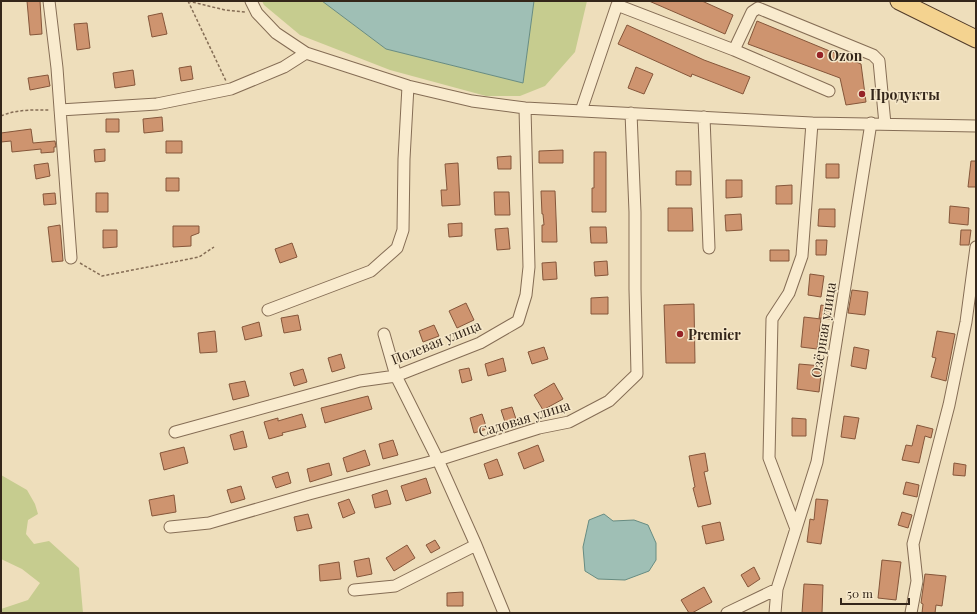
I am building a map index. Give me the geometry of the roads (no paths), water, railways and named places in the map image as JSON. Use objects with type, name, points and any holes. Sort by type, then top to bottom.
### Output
[{"type":"main road","points":[[899,1],[976,39]]},
{"type":"street","points":[[49,1],[57,68],[72,258]]},
{"type":"street","points":[[251,1],[257,12],[276,32],[306,53],[408,86],[472,101],[525,108],[812,123],[871,128],[885,124],[976,126]]},
{"type":"street","points":[[581,111],[617,5],[734,50],[829,92]]},
{"type":"street","points":[[734,50],[752,12],[758,8],[873,55],[879,61],[885,124]]},
{"type":"street","points":[[60,110],[157,104],[231,90],[284,66],[306,53]]},
{"type":"street","points":[[268,310],[371,271],[397,248],[403,230],[404,159],[408,86]]},
{"type":"street","name":"Полевая улица","points":[[175,432],[360,381],[396,376],[480,343],[518,321],[526,295],[529,267],[525,108]]},
{"type":"street","name":"Садовая улица","points":[[170,527],[209,523],[309,494],[438,460],[539,428],[569,422],[609,401],[637,374],[635,212],[631,113]]},
{"type":"street","points":[[704,117],[709,248]]},
{"type":"street","points":[[796,529],[769,458],[772,319],[789,293],[802,256],[812,123]]},
{"type":"street","name":"Озёрная улица","points":[[775,613],[777,589],[817,462],[871,128]]},
{"type":"street","points":[[911,613],[917,581],[913,544],[949,405],[966,322],[976,247]]},
{"type":"street","points":[[384,334],[396,376],[438,460],[476,545],[504,613]]},
{"type":"street","points":[[354,590],[395,586],[476,545]]},
{"type":"street","points":[[727,613],[777,589]]},
{"type":"water","points":[[322,1],[534,1],[523,83],[386,49]]},
{"type":"water","points":[[604,514],[613,521],[634,520],[648,525],[656,543],[656,560],[649,571],[625,580],[598,579],[585,571],[583,547],[589,520]]},
{"type":"place","name":"Ozon","points":[[820,55]]},
{"type":"place","name":"Продукты","points":[[862,94]]},
{"type":"place","name":"Premier","points":[[680,334]]}]
